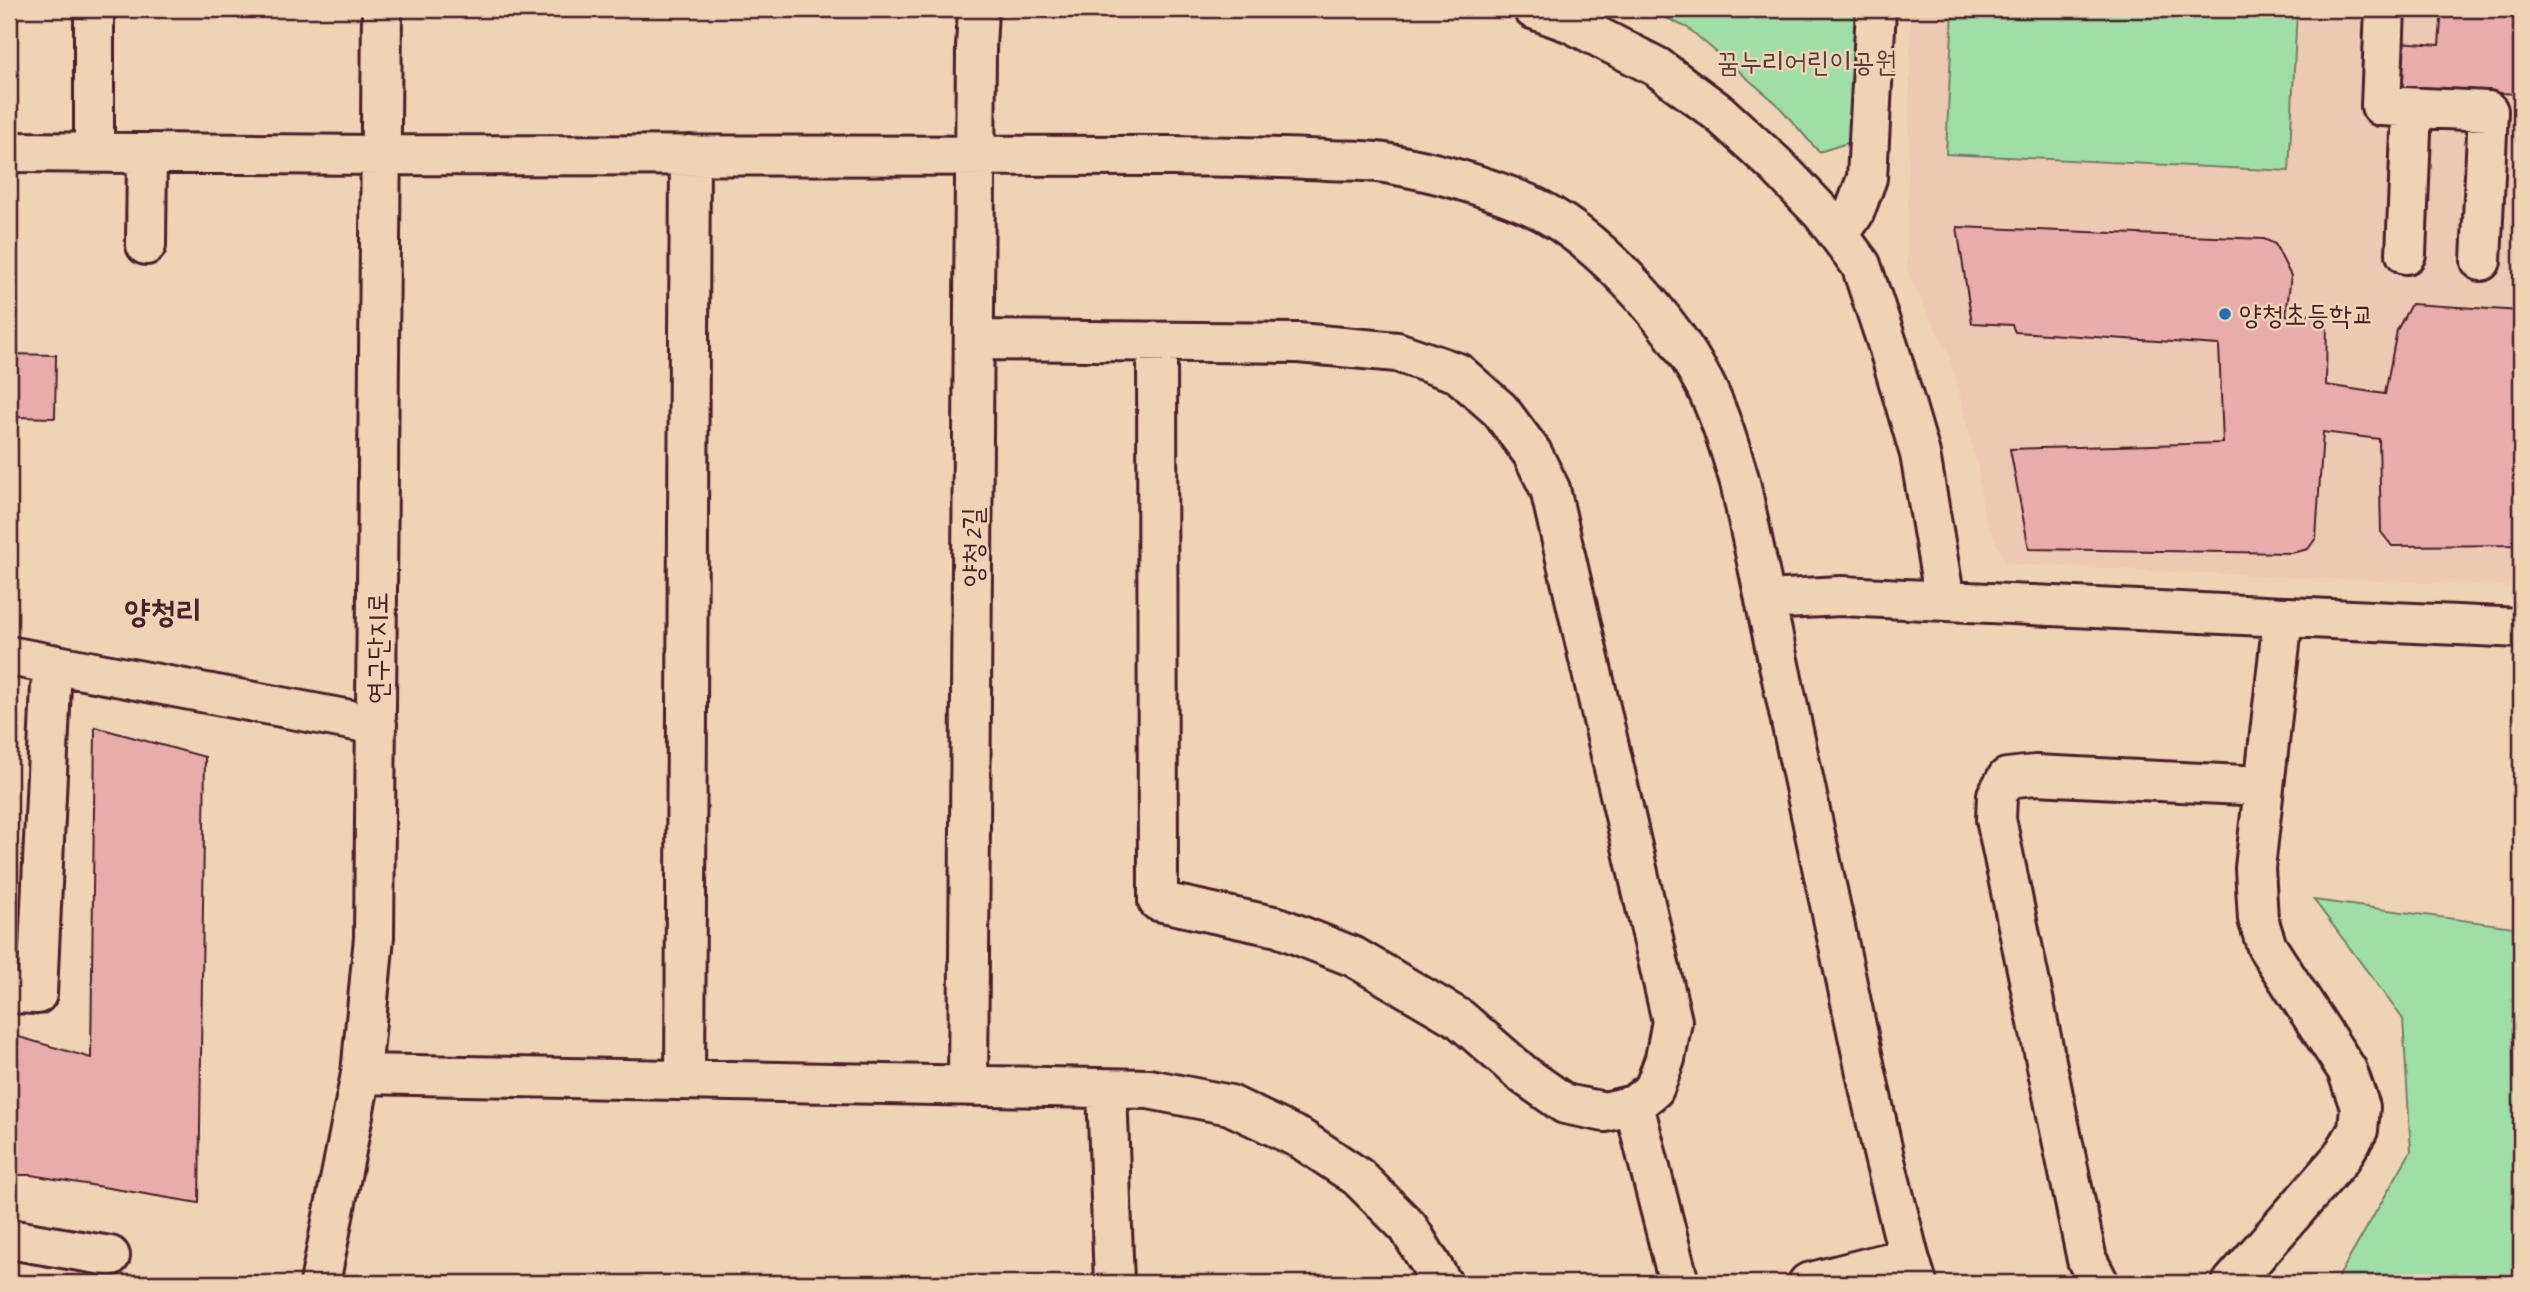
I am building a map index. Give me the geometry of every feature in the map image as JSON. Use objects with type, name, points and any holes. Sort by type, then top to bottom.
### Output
[{"type":"street","points":[[94,9],[94,153]]},
{"type":"street","name":"연구단지로","points":[[320,1283],[361,1074],[374,937],[382,9]]},
{"type":"street","name":"양청2길","points":[[968,1086],[978,9]]},
{"type":"street","points":[[1533,9],[1571,23],[1657,67],[1720,113],[1822,213],[1861,265],[1920,454],[1945,601]]},
{"type":"street","points":[[1839,235],[1854,213],[1867,178],[1876,9]]},
{"type":"street","points":[[2385,9],[2381,106],[2488,111],[2482,261]]},
{"type":"street","points":[[2406,254],[2412,108]]},
{"type":"street","points":[[9,152],[1186,156],[1384,163],[1448,177],[1529,205],[1580,236],[1630,283],[1674,334],[1704,384],[1724,431],[1740,482],[1881,1144],[1913,1270],[1808,1283]]},
{"type":"street","points":[[146,245],[147,153]]},
{"type":"street","points":[[685,1080],[690,155]]},
{"type":"street","points":[[974,341],[1157,342],[1298,343],[1397,352],[1458,373],[1500,410],[1532,453],[1550,489],[1672,1021],[1665,1059],[1654,1089],[1634,1105],[1605,1112],[1565,1104],[1524,1075],[1460,1019],[1354,957],[1278,927],[1158,901],[1157,342]]},
{"type":"street","points":[[1765,600],[1841,596],[2521,628]]},
{"type":"street","points":[[2232,1283],[2341,1158],[2358,1130],[2360,1107],[2347,1070],[2267,947],[2258,919],[2255,868],[2283,617]]},
{"type":"street","points":[[9,656],[377,725]]},
{"type":"street","points":[[9,993],[37,994],[52,664]]},
{"type":"street","points":[[2099,1283],[2087,1260],[1996,819],[1997,795],[2007,778],[2035,775],[2264,786]]},
{"type":"street","points":[[361,1074],[1149,1089],[1230,1105],[1301,1139],[1358,1177],[1408,1227],[1442,1283]]},
{"type":"street","points":[[1107,1089],[1122,1282]]},
{"type":"street","points":[[1634,1105],[1679,1283]]},
{"type":"street","points":[[9,1239],[110,1256]]},
{"type":"shaded area","name":"양청초등학교","points":[[1911,9],[2521,9],[2521,587],[2007,564],[1984,517],[1977,462],[1950,357],[1907,271]]},
{"type":"green space","name":"꿈누리어린이공원","points":[[1647,9],[1861,9],[1857,140],[1819,152],[1776,103],[1688,28]]},
{"type":"green space","points":[[1953,9],[2297,9],[2289,171],[1946,154]]},
{"type":"green space","points":[[2314,900],[2521,928],[2521,1283],[2335,1283],[2411,1151],[2403,1019]]},
{"type":"building","points":[[2442,9],[2521,9],[2521,94],[2402,89],[2399,42],[2439,45]]},
{"type":"building","points":[[1957,227],[2264,239],[2275,244],[2291,276],[2286,315],[2327,314],[2326,385],[2385,394],[2397,330],[2411,304],[2521,311],[2521,545],[2392,546],[2381,532],[2379,439],[2323,432],[2316,538],[2308,549],[2292,553],[2029,549],[2010,449],[2223,443],[2219,345],[2015,332],[2012,325],[1972,323]]},
{"type":"building","points":[[9,354],[56,355],[55,418],[16,417],[14,465],[9,465]]},
{"type":"building","points":[[95,727],[205,757],[199,1203],[31,1175],[9,1175],[9,1034],[91,1058]]},
{"type":"place","name":"양청초등학교","points":[[2225,314]]},
{"type":"district","name":"양청리","points":[[163,611]]}]
